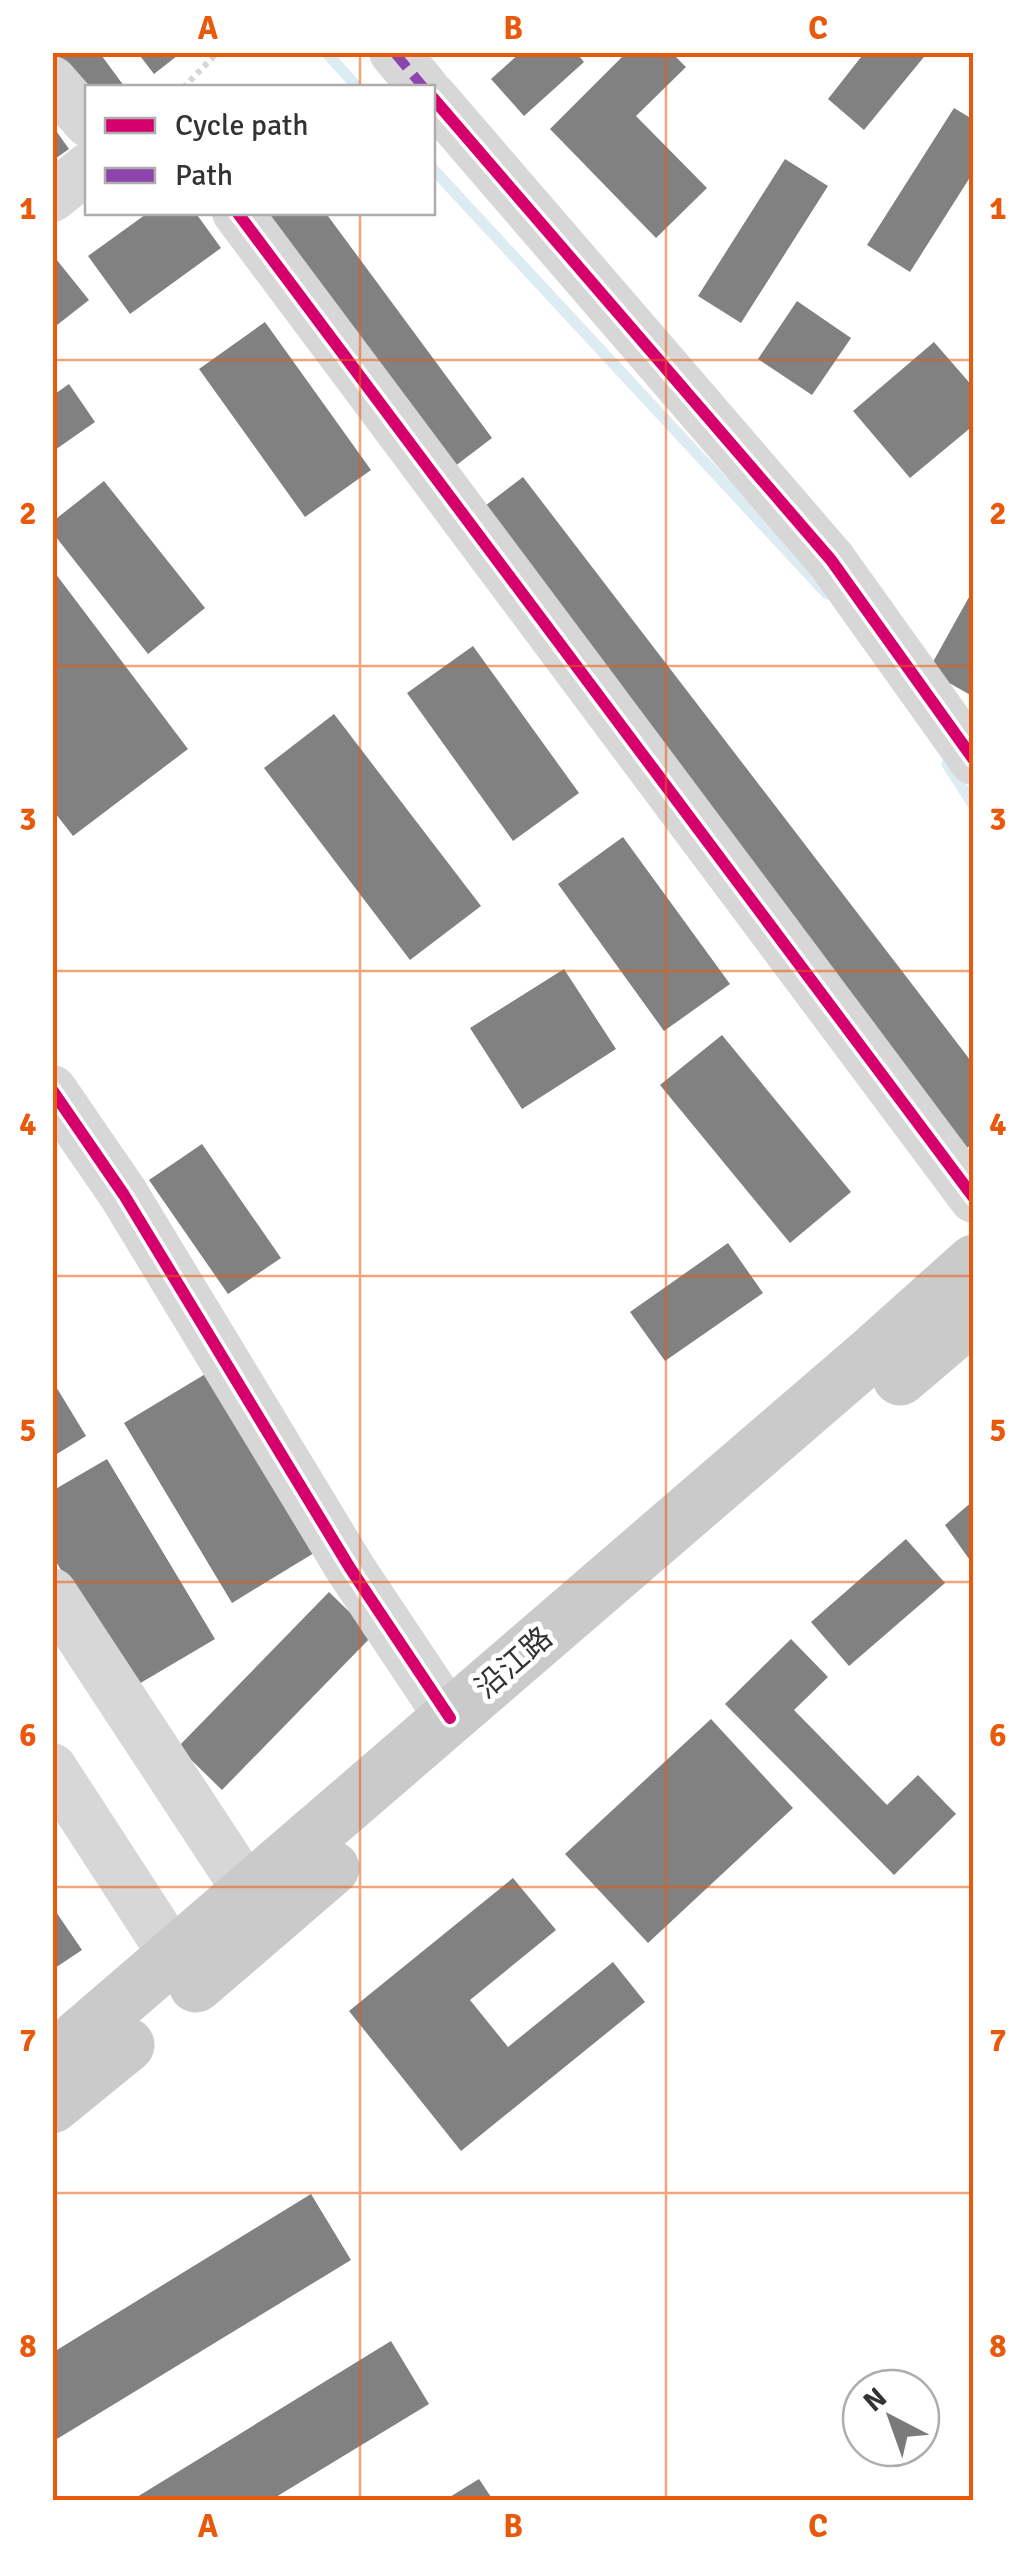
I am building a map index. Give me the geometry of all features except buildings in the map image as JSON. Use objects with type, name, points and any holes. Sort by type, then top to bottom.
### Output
[{"type":"main road","name":"沿江路","points":[[52,2060],[974,1262]]},
{"type":"main road","name":"沿江路","points":[[52,2106],[974,1314]]},
{"type":"street","points":[[394,52],[422,85]]},
{"type":"street","points":[[52,81],[85,119]]},
{"type":"street","points":[[435,100],[831,560],[974,760]]},
{"type":"street","points":[[52,196],[85,170]]},
{"type":"street","points":[[239,215],[974,1198]]},
{"type":"street","points":[[52,1090],[124,1195],[350,1568],[450,1718]]},
{"type":"street","points":[[52,1592],[247,1890]]},
{"type":"street","points":[[52,1768],[174,1956]]},
{"type":"path","points":[[185,85],[218,52]]},
{"type":"waterway","points":[[326,52],[355,85]]},
{"type":"waterway","points":[[435,171],[827,594]]},
{"type":"waterway","points":[[947,764],[974,806]]},
{"type":"marked path","points":[[394,52],[422,85]]},
{"type":"cycle path","points":[[435,100],[831,560],[974,760]]},
{"type":"cycle path","points":[[239,215],[974,1198]]},
{"type":"cycle path","points":[[52,1090],[124,1195],[350,1568],[450,1718]]}]
